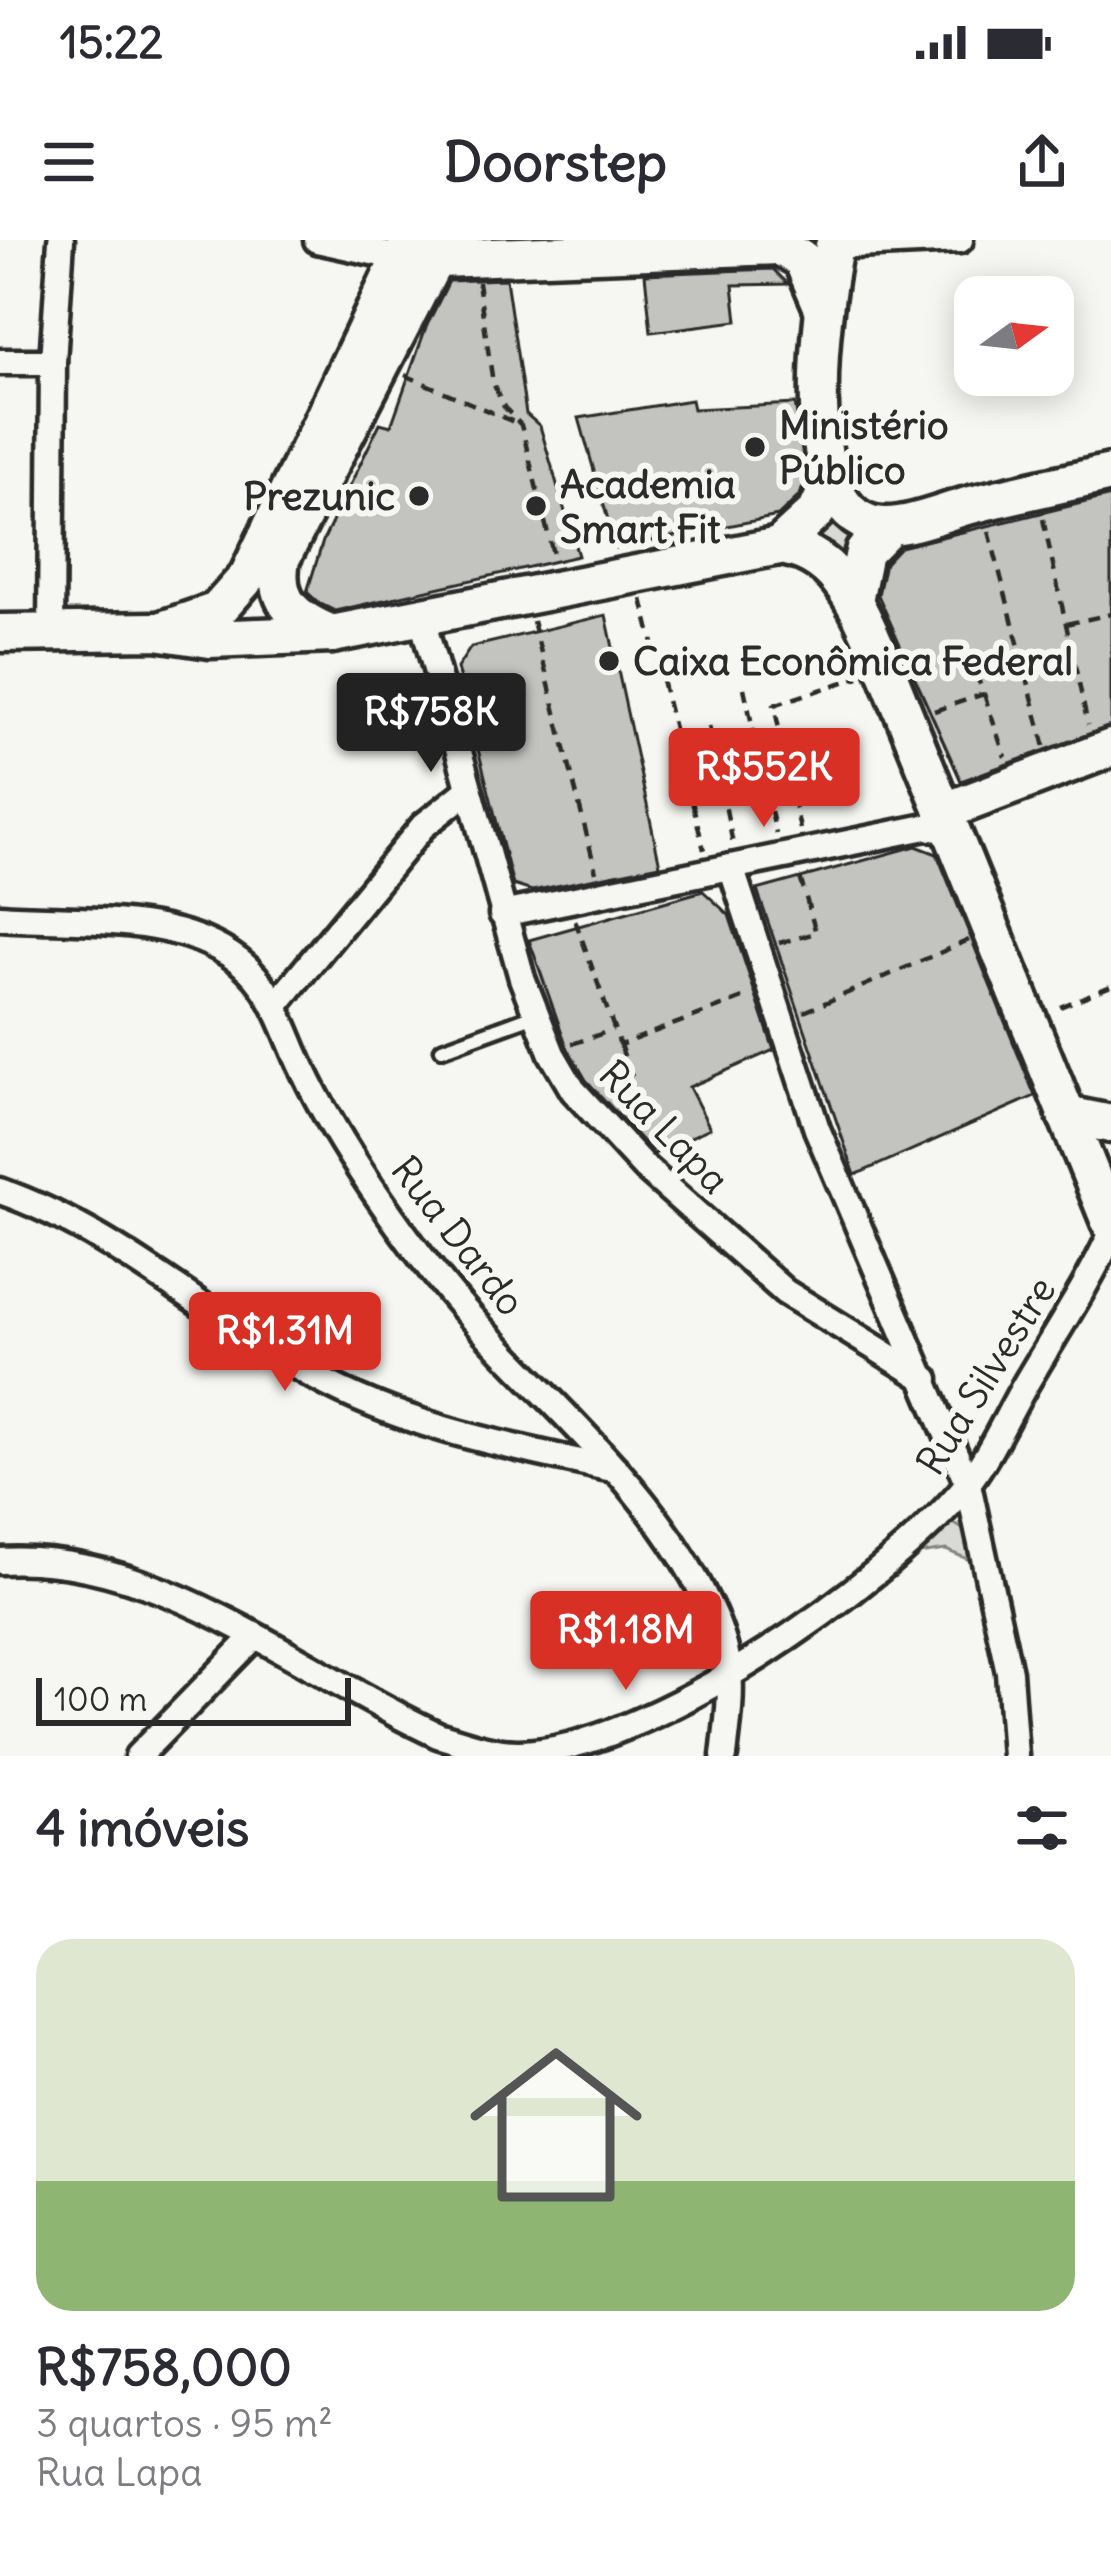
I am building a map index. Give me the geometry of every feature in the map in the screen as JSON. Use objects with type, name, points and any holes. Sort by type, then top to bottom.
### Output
[{"type":"main road","points":[[422,250],[477,260],[778,246],[802,259],[822,306]]},
{"type":"main road","points":[[779,546],[817,511],[829,484],[820,393],[822,306],[834,247]]},
{"type":"main road","points":[[332,634],[291,612],[278,577],[281,559],[385,364],[422,250]]},
{"type":"main road","points":[[156,632],[217,611],[248,576],[422,250]]},
{"type":"main road","points":[[854,602],[864,552],[889,527],[1111,473]]},
{"type":"main road","points":[[829,484],[851,515],[889,527]]},
{"type":"main road","points":[[0,633],[156,632],[210,639],[332,634],[422,620],[779,546],[817,556],[854,602],[885,667],[940,824],[991,930],[1111,1224]]},
{"type":"main road","points":[[940,824],[1014,784],[1106,756]]},
{"type":"main road","points":[[940,824],[1106,756]]},
{"type":"main road","points":[[1066,1115],[1111,1124]]},
{"type":"street","points":[[51,633],[53,362],[62,240]]},
{"type":"street","points":[[317,240],[422,250]]},
{"type":"street","points":[[834,247],[960,240]]},
{"type":"street","points":[[0,362],[53,362]]},
{"type":"street","name":"Rua Lapa","points":[[422,620],[466,792],[535,1015],[552,1054],[597,1122],[785,1292],[926,1379]]},
{"type":"street","points":[[277,1005],[423,826],[466,792]]},
{"type":"street","points":[[502,914],[940,824]]},
{"type":"street","points":[[726,868],[817,1130],[968,1484],[1003,1634],[1015,1756]]},
{"type":"street","name":"Rua Dardo","points":[[0,917],[157,928],[186,935],[239,962],[277,1005],[331,1122],[414,1246],[474,1321],[617,1470],[680,1553],[710,1608],[734,1672],[724,1756]]},
{"type":"street","points":[[0,1191],[102,1236],[250,1337],[371,1406],[451,1432],[617,1470]]},
{"type":"street","name":"Rua Silvestre","points":[[0,1561],[70,1564],[127,1577],[439,1735],[518,1753],[559,1748],[603,1735],[734,1672],[886,1563],[968,1484],[1111,1234]]},
{"type":"street","points":[[138,1756],[254,1638]]},
{"type":"lane","points":[[442,1049],[535,1015]]},
{"type":"path","points":[[477,260],[494,383],[504,407],[521,425],[545,594],[602,896]]},
{"type":"path","points":[[385,364],[521,425]]},
{"type":"path","points":[[1037,489],[1066,624],[1106,756]]},
{"type":"path","points":[[982,502],[1051,770]]},
{"type":"path","points":[[637,576],[726,868]]},
{"type":"path","points":[[1066,624],[1111,614]]},
{"type":"path","points":[[971,662],[1014,784]]},
{"type":"path","points":[[795,854],[774,705],[885,667]]},
{"type":"path","points":[[744,688],[816,933],[756,951]]},
{"type":"path","points":[[907,722],[984,694]]},
{"type":"path","points":[[709,726],[726,868]]},
{"type":"path","points":[[572,902],[612,1030],[632,1076]]},
{"type":"path","points":[[778,1022],[991,930]]},
{"type":"path","points":[[1060,1007],[1111,986]]},
{"type":"path","points":[[620,1045],[767,989]]},
{"type":"path","points":[[552,1054],[612,1030]]},
{"type":"shaded area","points":[[826,505],[859,534],[851,564],[809,536]]},
{"type":"shaded area","points":[[949,1521],[963,1529],[972,1561],[946,1550],[919,1554]]},
{"type":"building","points":[[773,269],[788,284],[733,285],[737,321],[651,332],[645,274]]},
{"type":"building","points":[[506,279],[526,414],[540,426],[578,556],[335,611],[319,603],[307,592],[323,541],[380,423],[391,426],[426,327],[449,281]]},
{"type":"building","points":[[691,400],[693,409],[795,404],[808,478],[798,497],[778,516],[616,548],[579,418]]},
{"type":"building","points":[[1111,496],[1111,726],[961,781],[878,595],[885,563],[900,547]]},
{"type":"building","points":[[606,615],[660,865],[532,891],[513,885],[457,668],[471,647]]},
{"type":"building","points":[[916,846],[937,854],[1035,1096],[855,1175],[757,890]]},
{"type":"building","points":[[703,891],[729,915],[774,1050],[689,1087],[710,1128],[654,1154],[586,1080],[567,1047],[529,940]]},
{"type":"place","name":"Ministério Público","points":[[755,447]]},
{"type":"place","name":"Prezunic","points":[[419,496]]},
{"type":"place","name":"Academia Smart Fit","points":[[536,506]]},
{"type":"place","name":"Caixa Econômica Federal","points":[[609,661]]}]
